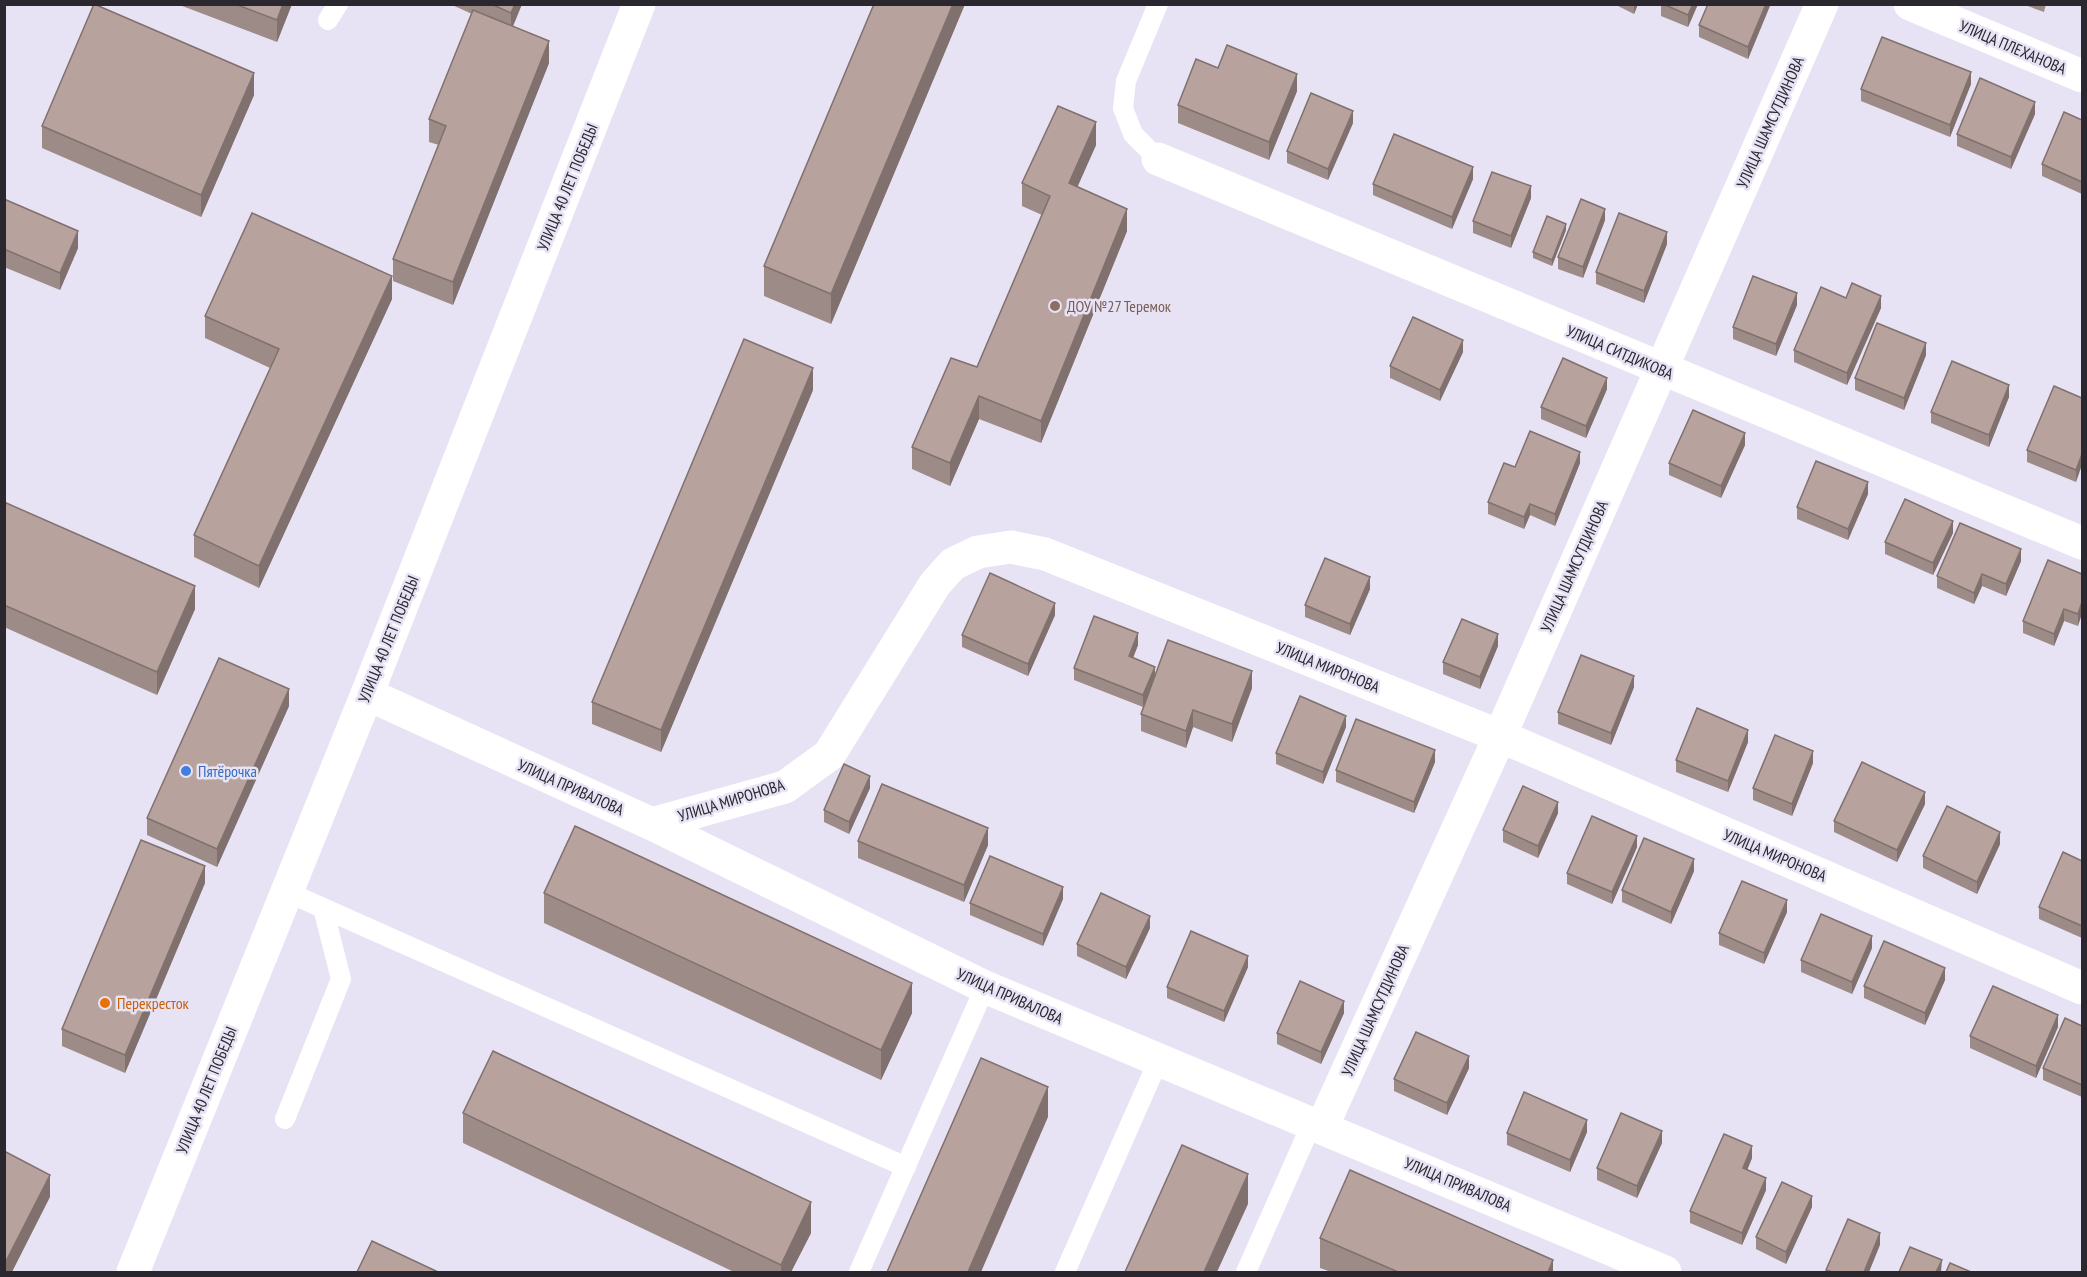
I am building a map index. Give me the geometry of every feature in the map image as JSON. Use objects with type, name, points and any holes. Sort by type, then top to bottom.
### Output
[{"type":"street","name":"УЛИЦА 40 ЛЕТ ПОБЕДЫ","points":[[133,1272],[366,694],[639,4]]},
{"type":"street","name":"УЛИЦА ШАМСУТДИНОВА","points":[[1317,1125],[1500,736],[1822,4]]},
{"type":"street","name":"УЛИЦА ПЛЕХАНОВА","points":[[1910,4],[2082,76]]},
{"type":"street","name":"УЛИЦА СИТДИКОВА","points":[[1158,159],[2082,543]]},
{"type":"street","name":"УЛИЦА МИРОНОВА","points":[[652,824],[785,787],[829,755],[935,584],[953,564],[978,552],[1011,547],[1045,554],[1500,736],[2082,988]]},
{"type":"street","name":"УЛИЦА ПРИВАЛОВА","points":[[366,694],[652,824],[986,987],[1665,1272]]},
{"type":"lane","points":[[1158,4],[1126,81],[1123,108],[1133,134],[1158,159]]},
{"type":"lane","points":[[286,892],[906,1167]]},
{"type":"lane","points":[[285,1119],[341,979],[323,908]]},
{"type":"lane","points":[[859,1272],[986,987]]},
{"type":"lane","points":[[1065,1272],[1159,1059]]},
{"type":"lane","points":[[1246,1272],[1317,1125]]},
{"type":"building","points":[[94,4],[254,73],[201,195],[42,126]]},
{"type":"building","points":[[235,4],[283,4],[277,20]]},
{"type":"building","points":[[491,4],[515,4],[511,13]]},
{"type":"building","points":[[874,4],[953,4],[831,294],[764,266]]},
{"type":"building","points":[[1663,4],[1693,4],[1688,15]]},
{"type":"building","points":[[1708,4],[1766,4],[1748,47],[1699,25]]},
{"type":"building","points":[[473,10],[549,41],[453,282],[393,259],[446,126],[429,119]]},
{"type":"building","points":[[1882,37],[1971,72],[1950,125],[1861,89]]},
{"type":"building","points":[[1227,45],[1297,74],[1269,142],[1178,105],[1196,59],[1218,68]]},
{"type":"building","points":[[1980,78],[2035,102],[2011,157],[1957,134]]},
{"type":"building","points":[[1311,93],[1353,111],[1328,169],[1287,151]]},
{"type":"building","name":"ДОУ №27 Теремок","points":[[1058,106],[1096,122],[1069,183],[1127,209],[1041,421],[979,396],[950,463],[912,447],[951,358],[977,367],[1050,196],[1022,183]]},
{"type":"building","points":[[2064,112],[2082,120],[2082,182],[2042,164]]},
{"type":"building","points":[[1394,134],[1473,167],[1452,217],[1373,184]]},
{"type":"building","points":[[1492,172],[1531,186],[1511,236],[1473,221]]},
{"type":"building","points":[[4,199],[78,231],[60,273],[4,249]]},
{"type":"building","points":[[1581,199],[1605,209],[1583,267],[1558,257]]},
{"type":"building","points":[[252,213],[392,276],[259,566],[194,535],[279,349],[205,316]]},
{"type":"building","points":[[1619,213],[1667,232],[1644,291],[1596,272]]},
{"type":"building","points":[[1547,216],[1566,224],[1552,260],[1533,252]]},
{"type":"building","points":[[1753,276],[1797,293],[1776,344],[1733,327]]},
{"type":"building","points":[[1852,283],[1881,296],[1847,373],[1794,350],[1821,287],[1846,298]]},
{"type":"building","points":[[1413,317],[1463,340],[1440,390],[1390,366]]},
{"type":"building","points":[[1877,323],[1926,343],[1904,398],[1855,378]]},
{"type":"building","points":[[744,339],[813,368],[661,730],[592,702]]},
{"type":"building","points":[[1563,358],[1607,378],[1586,426],[1541,407]]},
{"type":"building","points":[[1952,361],[2009,385],[1989,435],[1931,412]]},
{"type":"building","points":[[2054,386],[2082,398],[2082,454],[2076,470],[2027,450]]},
{"type":"building","points":[[1693,410],[1745,433],[1721,486],[1669,463]]},
{"type":"building","points":[[1530,431],[1580,452],[1555,514],[1530,504],[1524,517],[1488,502],[1504,463],[1515,467]]},
{"type":"building","points":[[1816,461],[1868,482],[1848,529],[1797,507]]},
{"type":"building","points":[[1905,499],[1953,521],[1933,563],[1885,542]]},
{"type":"building","points":[[4,502],[195,586],[157,672],[4,605]]},
{"type":"building","points":[[1960,523],[2021,549],[2006,584],[1982,574],[1974,593],[1937,576]]},
{"type":"building","points":[[1325,558],[1370,577],[1350,624],[1305,605]]},
{"type":"building","points":[[2048,560],[2082,574],[2082,602],[2078,614],[2064,609],[2054,634],[2023,621]]},
{"type":"building","points":[[990,573],[1055,603],[1028,664],[962,635]]},
{"type":"building","points":[[1094,616],[1138,633],[1129,656],[1155,667],[1143,695],[1074,668]]},
{"type":"building","points":[[1462,619],[1498,634],[1480,677],[1443,662]]},
{"type":"building","points":[[1168,640],[1252,671],[1232,724],[1193,710],[1186,731],[1141,714]]},
{"type":"building","points":[[1581,655],[1634,676],[1611,733],[1558,712]]},
{"type":"building","points":[[219,658],[289,689],[217,849],[147,818]]},
{"type":"building","points":[[1300,696],[1346,716],[1323,772],[1276,753]]},
{"type":"building","points":[[1697,708],[1748,730],[1728,781],[1676,760]]},
{"type":"building","points":[[1356,719],[1435,750],[1414,802],[1336,770]]},
{"type":"building","points":[[1775,735],[1813,751],[1792,804],[1753,788]]},
{"type":"building","points":[[1862,762],[1925,792],[1897,850],[1834,821]]},
{"type":"building","points":[[844,764],[870,776],[849,822],[824,810]]},
{"type":"building","points":[[882,784],[988,828],[964,885],[858,841]]},
{"type":"building","points":[[1523,786],[1558,802],[1538,846],[1503,830]]},
{"type":"building","points":[[1947,806],[2000,832],[1977,882],[1923,856]]},
{"type":"building","points":[[1592,816],[1637,836],[1612,892],[1567,873]]},
{"type":"building","points":[[575,826],[912,983],[881,1050],[544,893]]},
{"type":"building","points":[[1644,838],[1694,859],[1671,912],[1622,890]]},
{"type":"building","points":[[141,840],[205,866],[125,1055],[62,1029]]},
{"type":"building","points":[[2063,852],[2082,861],[2082,926],[2039,907]]},
{"type":"building","points":[[990,856],[1063,887],[1043,934],[970,903]]},
{"type":"building","points":[[1742,881],[1787,900],[1764,953],[1719,933]]},
{"type":"building","points":[[1101,893],[1150,916],[1126,967],[1077,944]]},
{"type":"building","points":[[1821,914],[1872,936],[1852,982],[1801,960]]},
{"type":"building","points":[[1191,931],[1248,956],[1224,1011],[1167,987]]},
{"type":"building","points":[[1884,941],[1945,968],[1925,1013],[1864,986]]},
{"type":"building","points":[[1300,981],[1344,1001],[1321,1052],[1277,1033]]},
{"type":"building","points":[[1993,986],[2058,1015],[2036,1066],[1970,1036]]},
{"type":"building","points":[[2065,1018],[2082,1026],[2082,1085],[2043,1068]]},
{"type":"building","points":[[1416,1032],[1469,1056],[1447,1103],[1394,1079]]},
{"type":"building","points":[[493,1051],[811,1202],[781,1265],[463,1113]]},
{"type":"building","points":[[981,1058],[1048,1087],[968,1272],[887,1272]]},
{"type":"building","points":[[1524,1092],[1587,1120],[1570,1160],[1507,1133]]},
{"type":"building","points":[[1621,1113],[1662,1131],[1637,1186],[1597,1168]]},
{"type":"building","points":[[1724,1134],[1752,1146],[1743,1168],[1766,1178],[1742,1233],[1690,1211]]},
{"type":"building","points":[[1182,1145],[1248,1174],[1204,1272],[1125,1272]]},
{"type":"building","points":[[4,1151],[50,1175],[4,1265]]},
{"type":"building","points":[[1350,1170],[1553,1260],[1548,1272],[1398,1272],[1320,1238]]},
{"type":"building","points":[[1782,1182],[1812,1196],[1786,1252],[1756,1237]]},
{"type":"building","points":[[1848,1219],[1880,1233],[1864,1272],[1826,1270]]},
{"type":"building","points":[[372,1241],[438,1272],[357,1272]]},
{"type":"building","points":[[1910,1247],[1942,1260],[1936,1272],[1899,1272]]},
{"type":"building","points":[[1950,1263],[1971,1272],[1946,1272]]},
{"type":"place","name":"ДОУ №27 Теремок","points":[[1055,306]]},
{"type":"place","name":"Пятёрочка","points":[[186,771]]},
{"type":"place","name":"Перекресток","points":[[105,1003]]}]
